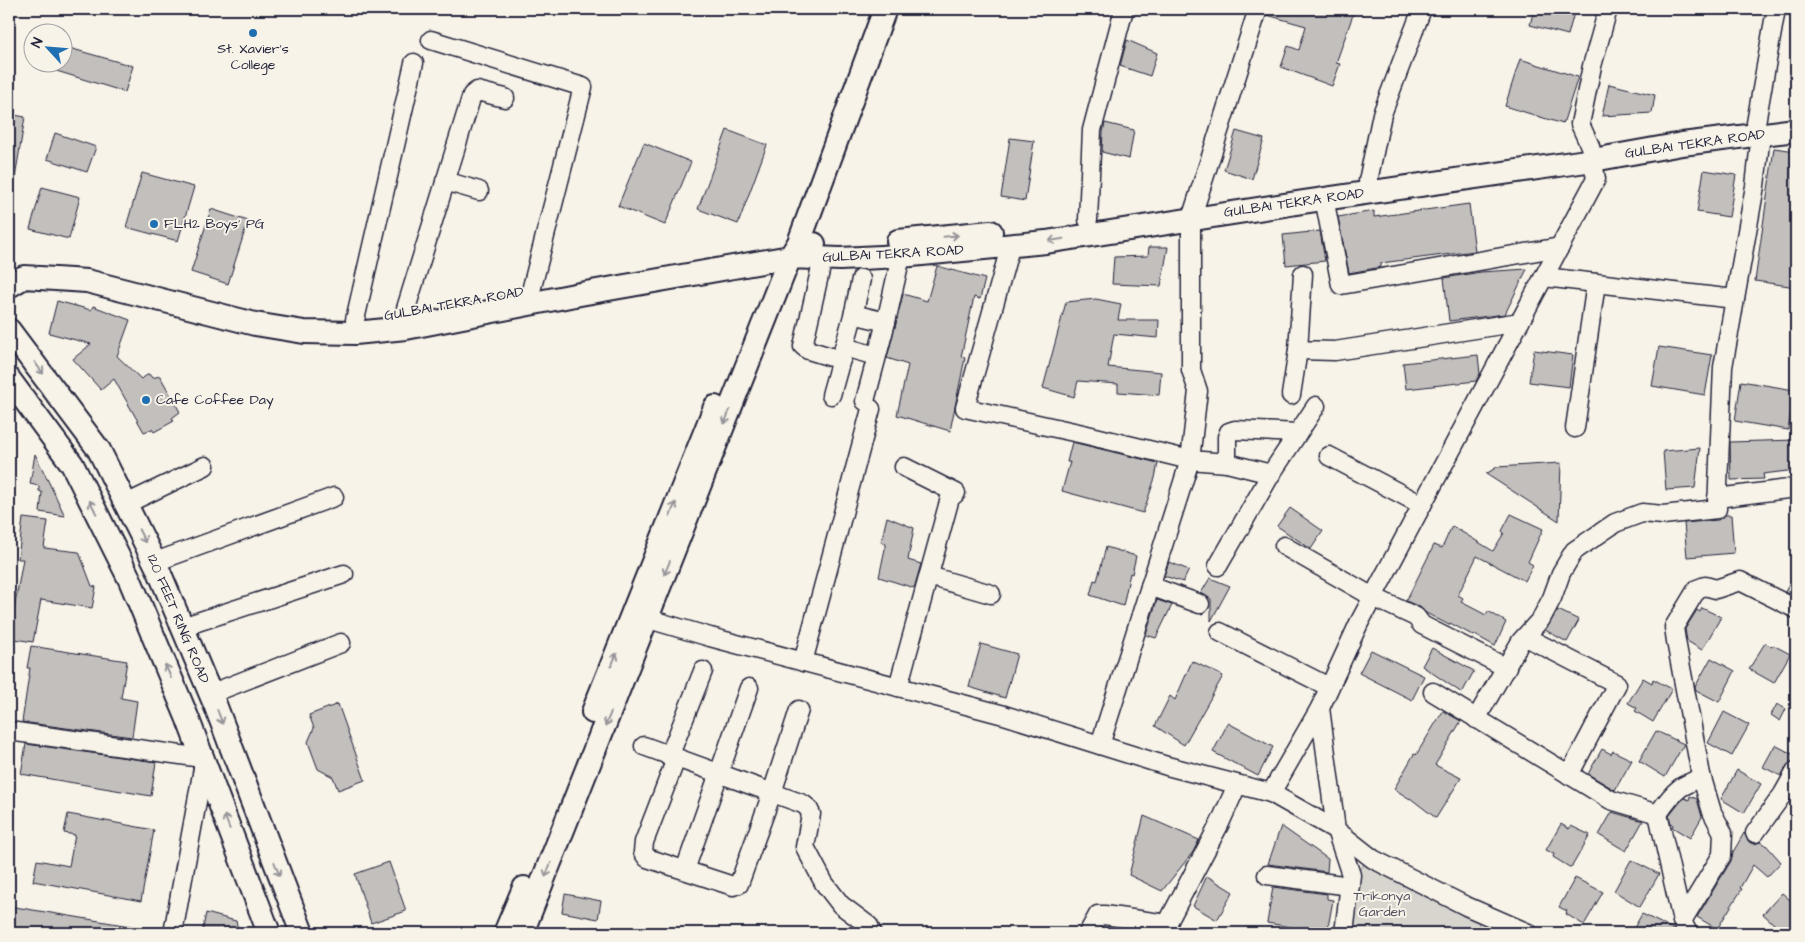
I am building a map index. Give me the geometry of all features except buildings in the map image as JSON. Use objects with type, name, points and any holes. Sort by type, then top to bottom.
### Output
[{"type":"main road","points":[[787,252],[869,9]]},
{"type":"main road","points":[[505,933],[640,616],[885,9]]},
{"type":"main road","name":"GULBAI TEKRA ROAD","points":[[9,286],[24,277],[87,281],[255,324],[304,332],[355,333],[406,328],[787,252],[823,258],[902,256],[1046,242],[1242,201],[1368,181],[1592,153],[1758,129],[1796,119]]},
{"type":"main road","name":"GULBAI TEKRA ROAD","points":[[1758,129],[1796,130]]},
{"type":"main road","name":"GULBAI TEKRA ROAD","points":[[9,270],[25,264],[89,269],[257,312],[305,319],[355,320],[404,315],[531,291],[787,252],[1029,229],[1088,220],[1193,212],[1324,198],[1592,153]]},
{"type":"main road","name":"120 FEET RING ROAD","points":[[9,330],[99,450],[155,562],[210,694],[302,933]]},
{"type":"main road","points":[[9,379],[72,464],[130,580],[203,760],[269,933]]},
{"type":"main road","points":[[522,933],[640,616]]},
{"type":"street","points":[[1088,220],[1092,130],[1124,9]]},
{"type":"street","points":[[1100,745],[1190,460],[1198,391],[1191,370],[1193,212],[1258,9]]},
{"type":"street","points":[[1368,181],[1382,114],[1422,9]]},
{"type":"street","points":[[1271,793],[1320,708],[1358,623],[1596,179],[1592,153],[1580,124],[1592,66],[1608,9]]},
{"type":"street","points":[[1476,719],[1522,641],[1542,619],[1561,573],[1574,551],[1615,522],[1642,513],[1663,516],[1716,509],[1723,367],[1755,186],[1758,129],[1776,9]]},
{"type":"street","points":[[431,40],[583,87],[531,291]]},
{"type":"street","points":[[355,320],[414,63]]},
{"type":"street","points":[[404,315],[472,95],[478,91],[505,98]]},
{"type":"street","points":[[445,181],[479,191]]},
{"type":"street","points":[[1324,198],[1341,286],[1560,247]]},
{"type":"street","points":[[1011,244],[965,408],[1190,460],[1227,463],[1271,474]]},
{"type":"street","points":[[803,662],[868,405],[876,356],[902,256]]},
{"type":"street","points":[[823,258],[803,346],[808,350],[876,356]]},
{"type":"street","points":[[1291,395],[1298,350],[1303,274]]},
{"type":"street","points":[[1544,277],[1735,299]]},
{"type":"street","points":[[831,395],[861,280]]},
{"type":"street","points":[[1575,428],[1596,283]]},
{"type":"street","points":[[854,312],[857,315],[886,322]]},
{"type":"street","points":[[1298,350],[1335,351],[1520,322]]},
{"type":"street","points":[[1218,566],[1271,474],[1316,406]]},
{"type":"street","points":[[1227,463],[1227,437],[1229,432],[1235,430],[1298,433]]},
{"type":"street","points":[[1329,456],[1422,505]]},
{"type":"street","points":[[126,504],[205,466]]},
{"type":"street","points":[[898,688],[950,498],[956,493],[904,467]]},
{"type":"street","points":[[1717,498],[1796,488]]},
{"type":"street","points":[[155,562],[334,497]]},
{"type":"street","points":[[1284,546],[1373,597],[1416,617],[1422,625],[1507,668]]},
{"type":"street","points":[[182,627],[344,574]]},
{"type":"street","points":[[929,576],[991,594]]},
{"type":"street","points":[[1685,927],[1722,855],[1723,833],[1712,812],[1701,775],[1674,627],[1697,590],[1705,586],[1716,589],[1732,582],[1740,582],[1796,609]]},
{"type":"street","points":[[1150,586],[1200,604]]},
{"type":"street","points":[[640,616],[898,688],[1004,715],[1167,766],[1271,793],[1336,830],[1372,859],[1495,926],[1528,933]]},
{"type":"street","points":[[1220,632],[1329,687]]},
{"type":"street","points":[[1526,637],[1618,684],[1569,775]]},
{"type":"street","points":[[210,694],[341,643]]},
{"type":"street","points":[[703,671],[644,842],[643,852],[647,858],[733,886],[739,884],[772,793],[799,710]]},
{"type":"street","points":[[685,870],[749,688]]},
{"type":"street","points":[[1433,692],[1610,800],[1658,814]]},
{"type":"street","points":[[1320,708],[1336,830],[1351,875],[1344,933]]},
{"type":"street","points":[[9,731],[203,760],[174,933]]},
{"type":"street","points":[[644,746],[672,758],[803,804],[808,808],[811,814],[805,847],[824,883],[841,906],[869,926],[872,933]]},
{"type":"street","points":[[1755,833],[1783,794],[1796,771]]},
{"type":"street","points":[[1685,927],[1658,814],[1665,803],[1680,788],[1697,780],[1701,775]]},
{"type":"street","points":[[1088,933],[1098,915],[1169,929],[1237,785]]},
{"type":"street","points":[[1267,875],[1350,886]]},
{"type":"green space","name":"Trikonya Garden","points":[[1364,864],[1479,920],[1478,933],[1348,933],[1356,873]]},
{"type":"place","name":"St. Xavier's College","points":[[253,33]]},
{"type":"place","name":"FLH2 Boys' PG","points":[[154,224]]},
{"type":"place","name":"Cafe Coffee Day","points":[[146,400]]}]
